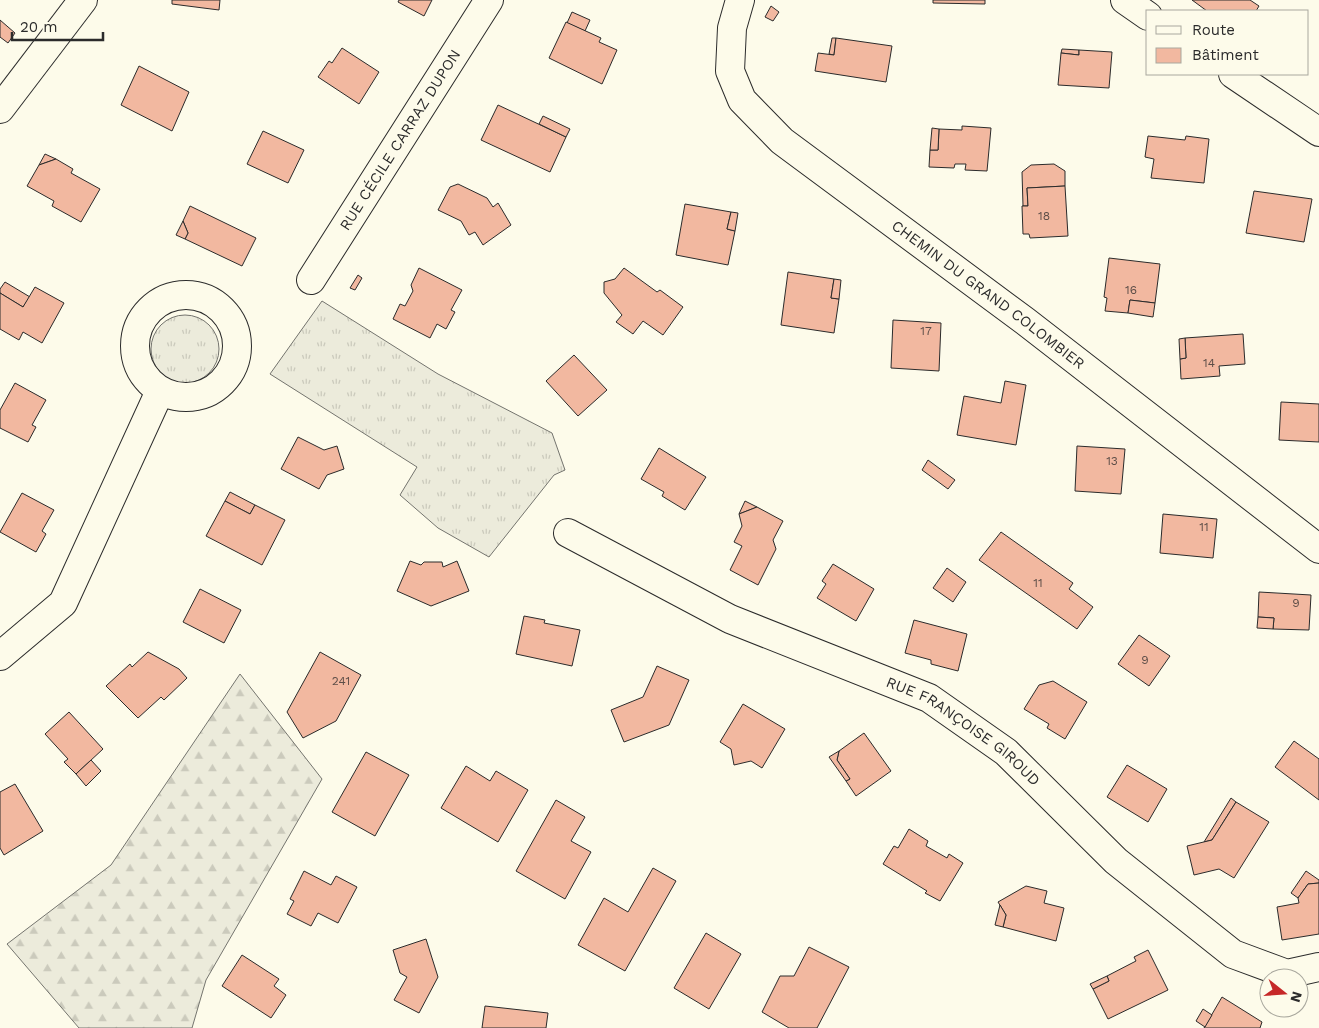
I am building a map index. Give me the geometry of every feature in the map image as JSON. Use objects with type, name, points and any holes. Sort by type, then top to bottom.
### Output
[{"type":"street","points":[[0,109],[83,0]]},
{"type":"street","name":"RUE CÉCILE CARRAZ DUPON","points":[[310,280],[489,0]]},
{"type":"street","name":"CHEMIN DU GRAND COLOMBIER","points":[[740,0],[732,28],[730,71],[742,100],[782,142],[1025,321],[1319,549]]},
{"type":"street","points":[[1125,0],[1146,15]]},
{"type":"street","points":[[1234,75],[1319,132]]},
{"type":"street","points":[[0,656],[63,603],[160,391]]},
{"type":"street","name":"RUE FRANÇOISE GIROUD","points":[[568,533],[730,619],[929,698],[1006,752],[1116,861],[1233,954],[1287,974],[1319,967]]},
{"type":"green space","points":[[322,301],[438,374],[552,433],[565,470],[554,475],[489,557],[438,528],[400,495],[417,467],[270,374]]},
{"type":"green space","points":[[185,315],[198,317],[209,325],[217,336],[219,349],[217,362],[209,373],[198,381],[185,383],[172,381],[161,373],[153,362],[151,349],[153,336],[161,325],[172,317]]},
{"type":"green space","points":[[240,674],[322,779],[206,980],[192,1028],[79,1028],[7,944],[111,865]]},
{"type":"building","points":[[172,0],[220,0],[219,10],[172,4]]},
{"type":"building","points":[[399,0],[432,0],[424,16],[398,2]]},
{"type":"building","points":[[933,0],[985,0],[985,4],[933,3]]},
{"type":"building","points":[[1192,0],[1250,0],[1259,6],[1257,10],[1206,10]]},
{"type":"building","points":[[771,6],[779,12],[773,21],[765,17]]},
{"type":"building","points":[[572,12],[590,20],[585,31],[567,23]]},
{"type":"building","points":[[0,20],[15,33],[8,43],[0,37]]},
{"type":"building","points":[[566,22],[601,38],[599,42],[617,50],[602,84],[549,58]]},
{"type":"building","points":[[832,38],[836,38],[834,55],[829,54]]},
{"type":"building","points":[[836,38],[892,46],[886,82],[815,71],[818,53],[834,55]]},
{"type":"building","points":[[342,48],[379,72],[359,104],[318,77],[329,61],[332,63]]},
{"type":"building","points":[[1062,49],[1079,50],[1079,55],[1061,53]]},
{"type":"building","points":[[1079,50],[1112,52],[1109,88],[1058,85],[1061,53],[1079,55]]},
{"type":"building","points":[[139,66],[189,92],[172,131],[121,105]]},
{"type":"building","points":[[498,105],[566,137],[550,172],[481,140]]},
{"type":"building","points":[[543,116],[570,129],[566,137],[539,124]]},
{"type":"building","points":[[962,126],[991,128],[987,171],[965,170],[966,164],[955,164],[954,168],[929,167],[930,150],[938,150],[939,129],[962,130]]},
{"type":"building","points":[[932,128],[939,129],[938,150],[930,150]]},
{"type":"building","points":[[263,131],[304,150],[288,183],[247,164]]},
{"type":"building","points":[[1148,136],[1185,140],[1186,136],[1209,139],[1204,183],[1151,178],[1154,159],[1145,157]]},
{"type":"building","points":[[45,154],[56,159],[39,165]]},
{"type":"building","points":[[56,159],[73,169],[71,173],[100,189],[81,222],[52,206],[54,201],[27,186],[39,165]]},
{"type":"building","points":[[1054,164],[1065,171],[1065,186],[1027,188],[1028,206],[1023,206],[1022,172],[1031,165]]},
{"type":"building","points":[[458,184],[487,198],[493,207],[498,203],[511,225],[483,245],[475,232],[469,235],[461,221],[438,210],[450,187]]},
{"type":"building","points":[[1065,186],[1068,236],[1030,238],[1029,234],[1023,234],[1022,206],[1028,206],[1027,188]]},
{"type":"building","points":[[1254,191],[1312,199],[1304,242],[1246,233]]},
{"type":"building","points":[[685,204],[731,212],[727,229],[735,231],[728,265],[676,255]]},
{"type":"building","points":[[190,206],[256,238],[242,266],[185,239],[188,233],[183,221]]},
{"type":"building","points":[[731,212],[738,213],[735,231],[727,229]]},
{"type":"building","points":[[183,221],[188,233],[185,239],[176,235]]},
{"type":"building","points":[[1109,258],[1160,264],[1155,303],[1130,300],[1128,313],[1105,311],[1107,298],[1104,297]]},
{"type":"building","points":[[419,268],[462,290],[451,310],[455,312],[446,329],[437,324],[430,338],[393,319],[400,304],[405,306],[413,291],[411,285]]},
{"type":"building","points":[[624,268],[657,292],[660,290],[683,307],[663,335],[643,321],[633,334],[616,322],[622,315],[604,293],[604,282],[615,279]]},
{"type":"building","points":[[788,272],[834,279],[831,298],[839,299],[834,333],[781,325]]},
{"type":"building","points":[[358,275],[362,278],[355,290],[350,288]]},
{"type":"building","points":[[834,279],[841,280],[839,299],[831,298]]},
{"type":"building","points":[[5,282],[30,297],[23,307],[0,293],[0,289]]},
{"type":"building","points":[[35,287],[64,303],[42,343],[23,332],[19,340],[0,329],[0,293],[23,307]]},
{"type":"building","points":[[1130,300],[1155,303],[1153,317],[1128,313]]},
{"type":"building","points":[[893,320],[941,323],[939,371],[891,368]]},
{"type":"building","points":[[1243,334],[1245,364],[1219,366],[1220,376],[1181,379],[1180,359],[1186,358],[1185,338]]},
{"type":"building","points":[[1185,338],[1186,358],[1180,359],[1179,339]]},
{"type":"building","points":[[574,355],[607,390],[578,416],[546,381]]},
{"type":"building","points":[[1005,381],[1026,385],[1016,445],[957,435],[964,396],[1001,403]]},
{"type":"building","points":[[15,383],[46,400],[32,425],[36,427],[28,442],[0,428],[0,410]]},
{"type":"building","points":[[1281,402],[1319,404],[1319,442],[1279,440]]},
{"type":"building","points":[[298,437],[324,450],[337,446],[344,469],[327,475],[319,489],[281,469]]},
{"type":"building","points":[[1077,446],[1125,449],[1121,494],[1075,491]]},
{"type":"building","points":[[659,448],[706,477],[685,510],[662,496],[664,492],[641,479]]},
{"type":"building","points":[[928,460],[955,480],[948,489],[922,470]]},
{"type":"building","points":[[230,492],[255,505],[250,514],[225,501]]},
{"type":"building","points":[[22,493],[54,510],[42,531],[46,534],[36,552],[0,532]]},
{"type":"building","points":[[225,501],[250,514],[255,505],[285,520],[262,565],[206,536]]},
{"type":"building","points":[[745,501],[757,507],[739,514]]},
{"type":"building","points":[[757,507],[783,521],[773,540],[776,549],[758,585],[730,570],[742,546],[734,542],[742,526],[739,514]]},
{"type":"building","points":[[1163,514],[1217,519],[1213,558],[1160,553]]},
{"type":"building","points":[[1001,532],[1073,583],[1069,589],[1093,607],[1077,629],[979,560]]},
{"type":"building","points":[[410,561],[421,565],[424,562],[442,562],[443,567],[457,561],[469,591],[431,606],[397,591]]},
{"type":"building","points":[[833,564],[874,589],[856,621],[817,598],[826,584],[822,581]]},
{"type":"building","points":[[947,568],[966,582],[953,602],[933,588]]},
{"type":"building","points":[[200,589],[241,610],[224,643],[183,622]]},
{"type":"building","points":[[1259,592],[1311,595],[1309,630],[1273,629],[1274,618],[1258,617]]},
{"type":"building","points":[[524,616],[545,620],[544,623],[580,630],[572,666],[516,654]]},
{"type":"building","points":[[1258,617],[1274,618],[1273,629],[1257,628]]},
{"type":"building","points":[[914,620],[967,634],[958,671],[931,664],[931,660],[905,653]]},
{"type":"building","points":[[1139,635],[1170,656],[1149,686],[1118,664]]},
{"type":"building","points":[[148,652],[179,669],[187,678],[164,700],[161,697],[138,718],[106,686],[130,664],[132,667]]},
{"type":"building","points":[[320,652],[361,675],[336,721],[303,738],[287,712]]},
{"type":"building","points":[[657,666],[689,680],[669,725],[624,742],[611,710],[643,697]]},
{"type":"building","points":[[1053,681],[1087,702],[1065,739],[1047,728],[1049,724],[1024,709],[1039,685]]},
{"type":"building","points":[[743,704],[785,729],[762,768],[751,761],[734,765],[731,749],[720,742]]},
{"type":"building","points":[[69,712],[103,749],[76,774],[64,762],[68,759],[45,734]]},
{"type":"building","points":[[864,733],[891,771],[856,796],[846,781],[850,779],[837,760],[839,751]]},
{"type":"building","points":[[1294,741],[1319,759],[1319,800],[1275,767]]},
{"type":"building","points":[[839,751],[837,760],[850,779],[846,781],[829,757]]},
{"type":"building","points":[[366,752],[409,775],[375,836],[332,812]]},
{"type":"building","points":[[91,760],[101,771],[86,786],[76,774]]},
{"type":"building","points":[[1127,765],[1167,789],[1148,822],[1107,797]]},
{"type":"building","points":[[466,766],[490,781],[496,771],[528,790],[498,842],[441,808]]},
{"type":"building","points":[[15,784],[43,831],[4,855],[0,848],[0,792]]},
{"type":"building","points":[[1231,798],[1236,802],[1212,840],[1204,842]]},
{"type":"building","points":[[556,800],[585,817],[571,841],[591,852],[565,899],[516,871]]},
{"type":"building","points":[[1236,802],[1269,822],[1234,878],[1219,869],[1194,875],[1187,846],[1212,840]]},
{"type":"building","points":[[909,829],[928,841],[926,846],[947,858],[949,854],[963,863],[940,901],[883,864],[894,846],[898,848]]},
{"type":"building","points":[[653,868],[676,881],[625,971],[578,945],[604,898],[628,912]]},
{"type":"building","points":[[304,871],[331,885],[336,876],[357,887],[338,923],[318,913],[311,926],[287,914],[294,901],[290,899]]},
{"type":"building","points":[[1306,871],[1319,880],[1319,883],[1308,884],[1298,898],[1291,893]]},
{"type":"building","points":[[1319,883],[1319,934],[1282,940],[1277,907],[1299,903],[1298,898],[1308,884]]},
{"type":"building","points":[[1026,886],[1047,891],[1044,903],[1064,908],[1056,941],[1003,927],[1006,915],[998,902]]},
{"type":"building","points":[[1000,905],[1006,915],[1003,927],[995,925]]},
{"type":"building","points":[[706,933],[741,954],[709,1009],[674,988]]},
{"type":"building","points":[[426,939],[438,977],[419,1013],[394,1000],[407,977],[400,973],[393,950]]},
{"type":"building","points":[[809,947],[849,967],[817,1028],[789,1028],[762,1012],[780,976],[794,976]]},
{"type":"building","points":[[1148,950],[1168,990],[1108,1019],[1093,989],[1109,981],[1107,976],[1136,961],[1134,957]]},
{"type":"building","points":[[242,955],[279,979],[274,986],[286,995],[271,1018],[222,986]]},
{"type":"building","points":[[1107,976],[1109,981],[1093,989],[1090,984]]},
{"type":"building","points":[[1222,997],[1262,1022],[1260,1028],[1204,1028]]},
{"type":"building","points":[[485,1006],[548,1013],[546,1028],[482,1028]]},
{"type":"building","points":[[1203,1009],[1212,1015],[1205,1027],[1196,1021]]}]
